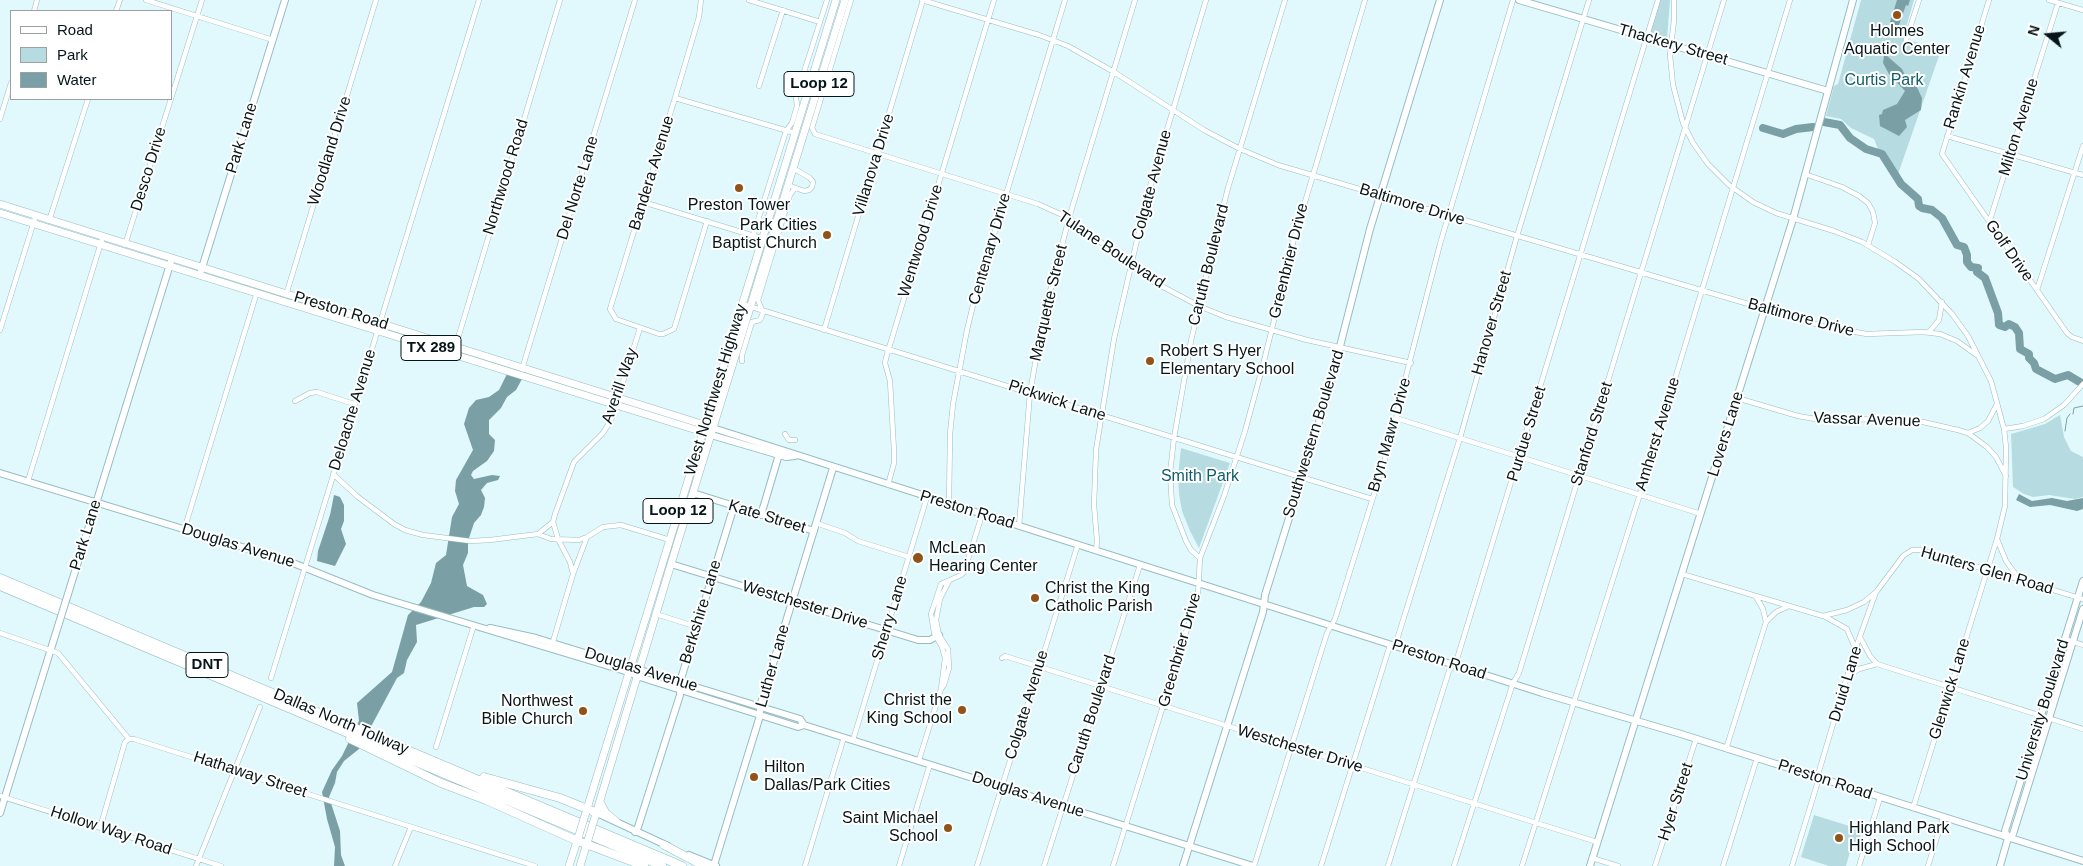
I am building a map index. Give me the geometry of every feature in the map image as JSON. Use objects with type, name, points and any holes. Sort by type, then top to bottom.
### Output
[{"type":"highway","name":"Dallas North Tollway","points":[[0,578],[682,866]]},
{"type":"highway","name":"Dallas North Tollway","points":[[0,586],[312,720],[662,866]]},
{"type":"highway","points":[[312,720],[440,783],[588,841],[644,866]]},
{"type":"highway","points":[[455,769],[560,798],[596,815]]},
{"type":"highway","points":[[664,845],[704,866]]},
{"type":"main road","name":"West Northwest Highway","points":[[569,866],[836,0]]},
{"type":"main road","name":"West Northwest Highway","points":[[580,866],[845,0]]},
{"type":"main road","points":[[788,185],[784,180],[795,143],[795,134]]},
{"type":"main road","name":"Preston Road","points":[[0,204],[35,219],[126,243],[259,285],[285,297],[379,327],[521,371],[618,398],[712,432]]},
{"type":"main road","name":"Preston Road","points":[[0,213],[35,219]]},
{"type":"main road","name":"Preston Road","points":[[48,223],[101,244],[169,266],[256,293],[285,297]]},
{"type":"main road","name":"Preston Road","points":[[521,371],[616,406],[704,429]]},
{"type":"main road","points":[[671,564],[668,557],[678,528],[676,519]]},
{"type":"main road","points":[[624,690],[632,692]]},
{"type":"main road","points":[[600,802],[606,813],[616,820]]},
{"type":"street","points":[[146,0],[273,40]]},
{"type":"street","name":"Desco Drive","points":[[172,96],[202,0]]},
{"type":"street","name":"Park Lane","points":[[199,275],[285,0]]},
{"type":"street","name":"Woodland Drive","points":[[285,297],[376,0]]},
{"type":"street","name":"Deloache Avenue","points":[[271,678],[479,0]]},
{"type":"street","name":"Northwood Road","points":[[454,350],[560,0]]},
{"type":"street","name":"Del Norte Lane","points":[[521,371],[635,0]]},
{"type":"street","name":"Bandera Avenue","points":[[640,328],[616,319],[610,309],[699,17],[701,0]]},
{"type":"street","points":[[749,0],[820,22]]},
{"type":"street","points":[[753,236],[786,131],[797,106],[796,97],[827,0]]},
{"type":"street","name":"Tulane Boulevard","points":[[852,0],[812,128],[816,134],[1038,204],[1069,218],[1152,281],[1198,306],[1238,322],[1411,363]]},
{"type":"street","name":"Baltimore Drive","points":[[923,0],[1053,39],[1114,72],[1172,112],[1204,130],[1240,149],[1312,176],[1765,308],[1826,328],[1854,333],[1929,332],[1940,334],[1957,341],[1978,356]]},
{"type":"street","name":"Villanova Drive","points":[[824,330],[923,0]]},
{"type":"street","name":"Wentwood Drive","points":[[888,485],[894,463],[890,381],[885,363],[888,349],[994,0]]},
{"type":"street","name":"Centenary Drive","points":[[949,504],[950,434],[959,371],[975,297],[1065,0]]},
{"type":"street","name":"Marquette Street","points":[[1019,526],[1030,393],[1045,309],[1069,218],[1135,0]]},
{"type":"street","name":"Colgate Avenue","points":[[1096,550],[1094,480],[1101,415],[1114,339],[1148,193],[1206,0]]},
{"type":"street","name":"Caruth Boulevard","points":[[1200,558],[1191,550],[1186,541],[1172,505],[1170,473],[1174,438],[1198,306],[1210,254],[1285,0]]},
{"type":"street","name":"Greenbrier Drive","points":[[1113,866],[1198,594],[1200,558],[1237,458],[1272,331],[1294,240],[1365,0]]},
{"type":"street","name":"Southwestern Boulevard","points":[[1183,866],[1341,347],[1368,237],[1440,0]]},
{"type":"street","name":"Bryn Mawr Drive","points":[[1253,866],[1331,626],[1335,619],[1372,499],[1411,363],[1432,273],[1448,216],[1514,0]]},
{"type":"street","name":"Thackery Street","points":[[1519,0],[1828,91]]},
{"type":"street","name":"Hanover Street","points":[[1321,866],[1460,438],[1517,236],[1589,0]]},
{"type":"street","name":"Purdue Street","points":[[1388,866],[1449,671],[1457,659],[1520,457],[1658,0]]},
{"type":"street","name":"Glenwick Lane","points":[[1674,0],[1670,66],[1673,86],[1685,128],[1708,164],[1733,188],[1760,206],[1793,219],[1834,231],[1868,245],[1910,272],[1942,302],[1968,336],[1990,381],[1997,403],[2004,430],[2007,477],[2006,499],[1997,539],[1913,808]]},
{"type":"street","name":"Stanford Street","points":[[1454,866],[1513,684],[1519,673],[1724,0]]},
{"type":"street","name":"Amherst Avenue","points":[[1522,866],[1640,494],[1790,0]]},
{"type":"street","name":"Lovers Lane","points":[[1590,866],[1793,219],[1853,0]]},
{"type":"street","points":[[1906,40],[1919,0]]},
{"type":"street","name":"Rankin Avenue","points":[[1942,154],[1989,0]]},
{"type":"street","points":[[2049,0],[2083,10]]},
{"type":"street","name":"Milton Avenue","points":[[1990,223],[2058,3]]},
{"type":"street","points":[[759,86],[782,10]]},
{"type":"street","points":[[0,119],[10,86]]},
{"type":"street","points":[[675,98],[795,134]]},
{"type":"street","points":[[48,223],[88,100]]},
{"type":"street","name":"Desco Drive","points":[[123,251],[171,100]]},
{"type":"street","points":[[1947,136],[2083,176]]},
{"type":"street","points":[[2037,290],[2083,146]]},
{"type":"street","name":"Golf Drive","points":[[1942,154],[2070,336],[2083,341]]},
{"type":"street","points":[[788,185],[804,191],[812,187],[813,182],[810,178],[793,168]]},
{"type":"street","points":[[1805,174],[1842,187],[1868,203],[1873,212],[1875,223],[1868,245]]},
{"type":"street","points":[[742,361],[752,322],[760,320],[762,311],[758,305],[758,300],[790,195],[796,188]]},
{"type":"street","points":[[643,202],[770,241]]},
{"type":"street","points":[[0,330],[35,219]]},
{"type":"street","name":"Averill Way","points":[[553,522],[569,471],[574,462],[603,433],[611,420],[640,328],[664,334],[674,329],[707,222]]},
{"type":"street","points":[[28,481],[103,236]]},
{"type":"street","name":"Park Lane","points":[[0,813],[2,797],[51,649],[172,258]]},
{"type":"street","points":[[184,530],[259,285]]},
{"type":"street","points":[[1929,332],[1939,320],[1942,302]]},
{"type":"street","name":"Pickwick Lane","points":[[742,304],[1372,499]]},
{"type":"street","points":[[2004,430],[2044,419],[2064,405],[2083,384]]},
{"type":"street","points":[[295,401],[310,393],[317,392],[354,404]]},
{"type":"street","name":"Vassar Avenue","points":[[1737,398],[1811,419],[1832,422],[1911,420],[1937,424],[1968,433],[1987,446],[1996,457],[2007,477]]},
{"type":"street","points":[[1968,433],[1980,428],[1988,421],[1997,403]]},
{"type":"street","points":[[1396,418],[1701,514]]},
{"type":"street","name":"Preston Road","points":[[712,432],[1078,544],[1513,684],[1726,748],[2083,861]]},
{"type":"street","points":[[785,434],[789,440],[795,440]]},
{"type":"street","points":[[761,515],[779,452]]},
{"type":"street","points":[[776,462],[791,455]]},
{"type":"street","name":"Luther Lane","points":[[715,866],[760,715],[760,708],[833,468]]},
{"type":"street","name":"Douglas Avenue","points":[[0,473],[305,568],[361,591],[630,670],[681,690],[709,695]]},
{"type":"street","points":[[333,474],[358,496],[399,527],[423,535],[490,540],[538,534],[552,539],[579,540],[603,528],[620,525],[670,540]]},
{"type":"street","name":"Kate Street","points":[[693,493],[814,531]]},
{"type":"street","name":"Sherry Lane","points":[[853,740],[927,497]]},
{"type":"street","name":"Berkshire Lane","points":[[635,832],[639,826],[681,690],[680,682],[734,506]]},
{"type":"street","points":[[919,760],[950,661],[946,644],[937,636],[933,620],[944,588],[949,581],[961,576],[967,566],[982,515]]},
{"type":"street","points":[[538,534],[553,522],[558,539],[570,562],[573,574]]},
{"type":"street","name":"Kate Street","points":[[816,523],[840,531],[858,541],[909,557]]},
{"type":"street","points":[[552,647],[573,574],[587,537]]},
{"type":"street","points":[[1997,539],[2006,561],[2020,580]]},
{"type":"street","name":"Colgate Avenue","points":[[977,866],[1078,544]]},
{"type":"street","name":"Hunters Glen Road","points":[[1823,616],[1855,607],[1864,602],[1877,591],[1903,556],[1917,550],[2080,598]]},
{"type":"street","name":"Westchester Drive","points":[[671,564],[925,641],[937,636]]},
{"type":"street","name":"Caruth Boulevard","points":[[1044,866],[1140,565]]},
{"type":"street","points":[[1682,574],[1823,616],[1846,629],[1855,650]]},
{"type":"street","name":"University Boulevard","points":[[2008,838],[2005,831],[2065,639],[2080,598],[2083,581]]},
{"type":"street","name":"Druid Lane","points":[[1792,866],[1855,650],[1877,591]]},
{"type":"street","points":[[1756,597],[1763,609],[1766,622]]},
{"type":"street","points":[[1726,748],[1766,622],[1776,612],[1788,607]]},
{"type":"street","name":"University Boulevard","points":[[2000,866],[2008,838],[2013,834],[2083,609]]},
{"type":"street","points":[[656,614],[697,627]]},
{"type":"street","points":[[436,747],[474,625]]},
{"type":"street","points":[[0,633],[58,653],[129,739],[125,742],[100,828]]},
{"type":"street","points":[[1860,637],[1870,656],[1877,664]]},
{"type":"street","points":[[2065,639],[2083,645]]},
{"type":"street","name":"Westchester Drive","points":[[1002,658],[1005,656],[1598,842]]},
{"type":"street","points":[[1849,675],[1859,669],[1877,664],[1952,686],[2083,729]]},
{"type":"street","name":"Douglas Avenue","points":[[638,673],[680,682],[760,715],[798,727],[804,724]]},
{"type":"street","name":"Douglas Avenue","points":[[718,698],[800,720],[804,724],[853,740],[1253,866]]},
{"type":"street","points":[[196,866],[260,707]]},
{"type":"street","points":[[804,866],[844,737]]},
{"type":"street","name":"Hathaway Street","points":[[129,739],[535,866]]},
{"type":"street","name":"Hyer Street","points":[[1655,866],[1696,739]]},
{"type":"street","points":[[1724,866],[1757,758]]},
{"type":"street","points":[[898,866],[930,764]]},
{"type":"street","name":"Hollow Way Road","points":[[2,797],[221,866]]},
{"type":"street","points":[[1859,866],[1880,798]]},
{"type":"street","points":[[596,815],[616,820],[635,832],[715,866]]},
{"type":"street","points":[[1928,866],[1943,818]]},
{"type":"street","points":[[2007,825],[2015,827]]},
{"type":"street","points":[[395,866],[410,827]]},
{"type":"street","points":[[1592,858],[1618,866]]},
{"type":"green space","points":[[1660,0],[1670,0],[1667,39],[1650,34]]},
{"type":"green space","name":"Curtis Park","points":[[1861,0],[1914,0],[1903,38],[1941,50],[1896,180],[1882,159],[1874,139],[1851,128],[1841,119],[1826,116],[1834,86],[1838,84]]},
{"type":"green space","points":[[2060,415],[2064,437],[2071,451],[2083,457],[2083,497],[2075,499],[2049,495],[2033,497],[2024,494],[2013,487],[2011,434],[2045,424]]},
{"type":"green space","name":"Smith Park","points":[[1181,448],[1230,463],[1199,548],[1182,511],[1178,476]]},
{"type":"green space","name":"Highland Park High School","points":[[1814,815],[1862,830],[1858,845],[1852,844],[1846,866],[1829,866],[1801,857]]},
{"type":"water","name":"Holmes Aquatic Center","points":[[1897,0],[1910,0],[1908,6],[1906,5],[1898,28],[1889,25]]},
{"type":"water","points":[[1886,55],[1902,69],[1908,81],[1914,81],[1922,98],[1921,110],[1905,120],[1907,127],[1899,136],[1880,126],[1879,115],[1882,114],[1883,110],[1897,104],[1905,91],[1889,74],[1883,63],[1884,56]]},
{"type":"water","points":[[507,374],[522,379],[516,390],[507,397],[501,408],[489,420],[489,434],[495,440],[494,451],[487,461],[473,471],[471,475],[474,479],[492,475],[500,476],[498,480],[487,483],[481,490],[485,498],[484,507],[481,515],[474,523],[468,541],[468,553],[463,565],[467,586],[483,595],[487,604],[484,607],[474,607],[416,625],[417,642],[407,660],[404,673],[397,678],[359,749],[344,761],[337,772],[329,797],[340,831],[341,855],[345,866],[334,866],[335,847],[322,792],[359,721],[357,703],[392,672],[408,615],[421,602],[431,583],[436,563],[446,555],[452,517],[459,504],[455,491],[456,480],[473,450],[464,424],[469,408],[476,400],[489,397],[499,390]]},
{"type":"water","points":[[2019,494],[2032,501],[2052,498],[2067,501],[2083,498],[2083,509],[2077,511],[2050,505],[2030,507],[2016,500]]},
{"type":"water","points":[[334,495],[340,497],[344,505],[344,521],[341,529],[346,544],[335,566],[317,561],[318,551],[330,515]]},
{"type":"waterway","points":[[1824,122],[1840,125],[1850,138],[1866,149],[1882,154],[1901,184],[1918,199],[1919,206],[1932,210],[1942,218],[1957,245],[1964,247],[1967,262],[1971,267],[1978,268],[1977,272],[1985,278],[1998,313],[1999,325],[2005,327],[2009,324],[2015,327],[2019,333],[2020,349],[2029,354],[2029,358],[2034,363],[2036,369],[2055,379],[2068,375],[2083,384]]},
{"type":"waterway","points":[[1763,128],[1783,134],[1796,129],[1813,127]]},
{"type":"waterway","points":[[2073,414],[2074,408],[2083,406]]},
{"type":"waterway","points":[[2065,431],[2067,418],[2070,414]]},
{"type":"place","name":"Holmes Aquatic Center","points":[[1897,15]]},
{"type":"place","name":"Preston Tower","points":[[739,188]]},
{"type":"place","name":"Park Cities Baptist Church","points":[[827,235]]},
{"type":"place","name":"Robert S Hyer Elementary School","points":[[1150,361]]},
{"type":"place","name":"McLean Hearing Center","points":[[918,558]]},
{"type":"place","name":"Christ the King Catholic Parish","points":[[1035,598]]},
{"type":"place","name":"Christ the King School","points":[[962,710]]},
{"type":"place","name":"Northwest Bible Church","points":[[583,711]]},
{"type":"place","name":"Hilton Dallas/Park Cities","points":[[754,777]]},
{"type":"place","name":"Saint Michael School","points":[[948,828]]},
{"type":"place","name":"Highland Park High School","points":[[1839,838]]}]
